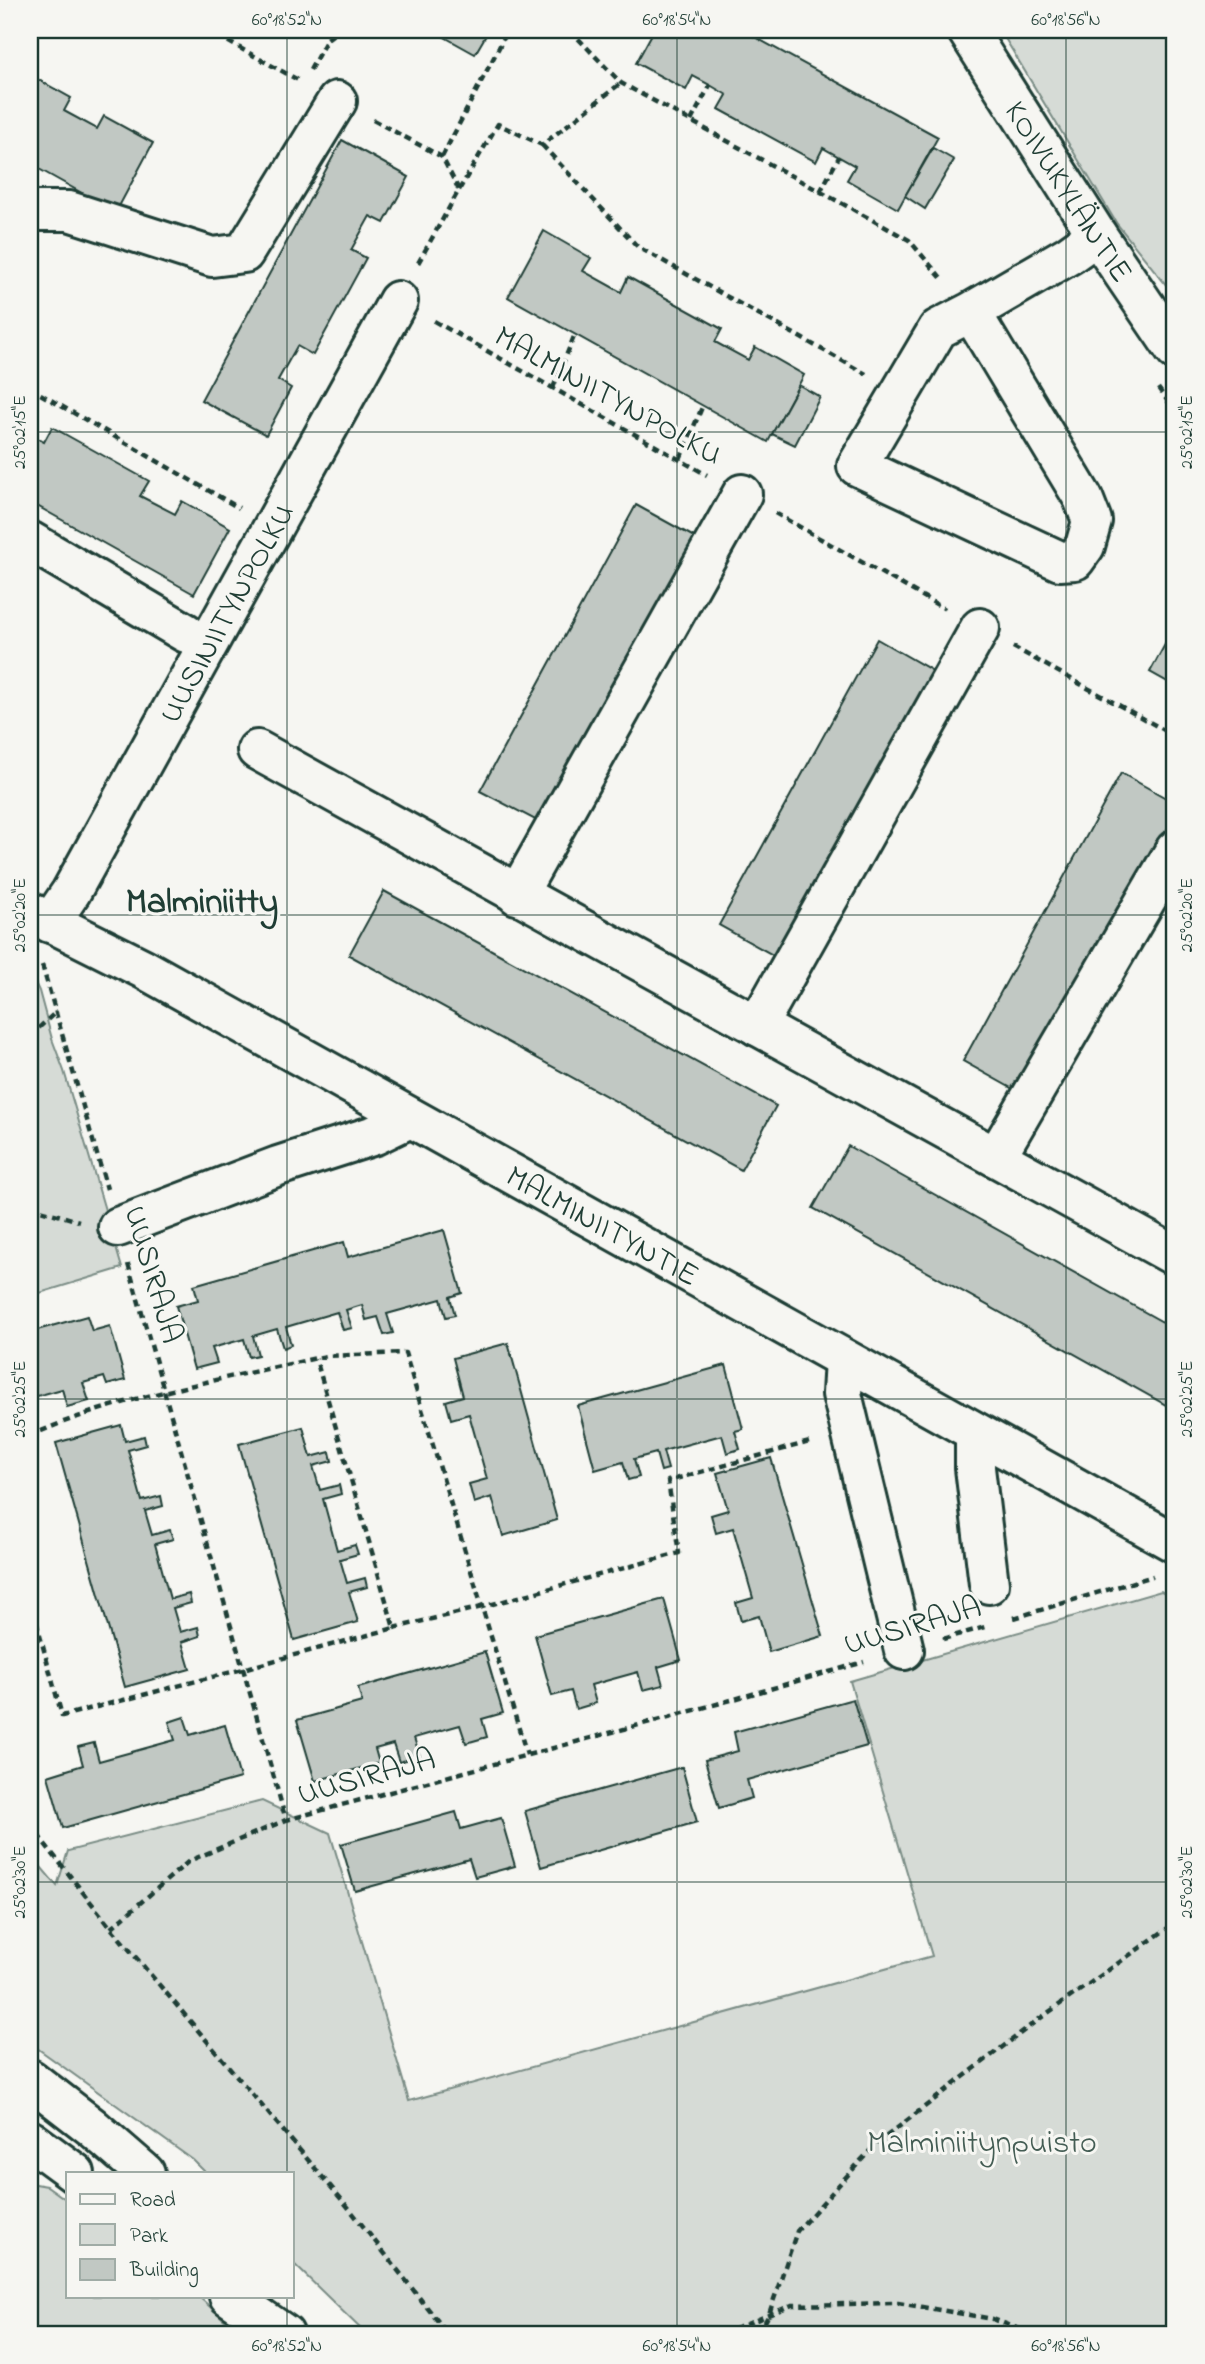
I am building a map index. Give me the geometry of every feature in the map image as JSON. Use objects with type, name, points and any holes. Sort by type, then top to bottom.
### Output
[{"type":"street","name":"KOIVUKYLÄNTIE","points":[[967,30],[1097,235],[1175,350]]},
{"type":"street","points":[[30,211],[69,211],[212,257],[244,253],[337,101]]},
{"type":"street","points":[[971,312],[1083,498],[1092,521],[1085,546],[1075,560],[1060,561],[857,466],[938,329],[1069,255],[1097,235]]},
{"type":"street","name":"UUSINIITYNPOLKU","points":[[40,917],[77,880],[398,301]]},
{"type":"street","points":[[517,895],[742,495]]},
{"type":"street","points":[[30,541],[186,633]]},
{"type":"street","points":[[757,1026],[980,628]]},
{"type":"street","points":[[257,750],[1175,1256]]},
{"type":"street","points":[[996,1157],[1175,850]]},
{"type":"street","name":"MALMINIITYNTIE","points":[[40,917],[144,969],[975,1432],[1171,1546]]},
{"type":"street","points":[[118,1227],[278,1166],[375,1135],[410,1118]]},
{"type":"street","points":[[844,1359],[842,1394],[904,1650]]},
{"type":"street","points":[[975,1432],[975,1468],[989,1584]]},
{"type":"street","points":[[30,2079],[92,2126],[144,2172]]},
{"type":"street","points":[[30,2140],[74,2172]]},
{"type":"street","points":[[232,2298],[284,2334]]},
{"type":"street","points":[[276,2298],[307,2334]]},
{"type":"path","points":[[207,30],[442,157],[458,190]]},
{"type":"path","points":[[303,83],[327,39],[338,30]]},
{"type":"path","points":[[442,157],[508,30]]},
{"type":"path","points":[[570,30],[621,83],[909,240],[971,312]]},
{"type":"path","points":[[542,145],[621,83]]},
{"type":"path","points":[[691,121],[710,85]]},
{"type":"path","points":[[398,301],[458,190],[498,124],[542,145],[638,247],[900,393]]},
{"type":"path","points":[[820,192],[839,157]]},
{"type":"path","name":"MALMINIITYNPOLKU","points":[[398,301],[1175,736]]},
{"type":"path","points":[[552,388],[575,334]]},
{"type":"path","points":[[30,387],[273,528]]},
{"type":"path","points":[[680,459],[703,405]]},
{"type":"path","name":"UUSIRAJA","points":[[40,960],[57,1011],[286,1820],[717,1704],[995,1624]]},
{"type":"path","points":[[30,1036],[57,1011]]},
{"type":"path","points":[[30,1207],[73,1220],[118,1227]]},
{"type":"path","points":[[30,1436],[64,1420],[165,1392],[316,1358],[405,1353],[527,1755]]},
{"type":"path","points":[[316,1358],[394,1628]]},
{"type":"path","points":[[30,1599],[62,1716],[679,1553],[668,1481],[851,1430]]},
{"type":"path","name":"UUSIRAJA","points":[[1008,1620],[1139,1582],[1171,1546]]},
{"type":"path","points":[[111,1928],[188,1861],[286,1820]]},
{"type":"path","points":[[30,1825],[111,1928],[348,2207],[448,2334]]},
{"type":"path","points":[[759,2334],[769,2314],[797,2231],[875,2145],[1035,2022],[1175,1923]]},
{"type":"path","points":[[723,2334],[792,2305],[898,2303],[993,2319],[1032,2334]]},
{"type":"green space","points":[[1000,30],[1175,30],[1175,296],[1117,224]]},
{"type":"green space","points":[[30,972],[39,991],[64,1071],[122,1268],[30,1296]]},
{"type":"green space","name":"Malminiitynpuisto","points":[[1161,1591],[1175,1599],[1175,2334],[366,2334],[294,2264],[294,2172],[205,2172],[193,2160],[30,2043],[30,1854],[57,1886],[68,1851],[262,1801],[330,1833],[409,2101],[932,1956],[850,1681]]},
{"type":"green space","points":[[30,2183],[47,2186],[66,2200],[66,2298],[200,2298],[240,2334],[30,2334]]},
{"type":"building","points":[[432,30],[489,30],[475,54]]},
{"type":"building","points":[[654,30],[742,30],[938,137],[898,209],[847,180],[855,166],[823,148],[816,162],[719,109],[727,95],[710,85],[693,76],[686,90],[636,63]]},
{"type":"building","points":[[30,75],[71,98],[64,111],[97,129],[104,116],[153,143],[116,212],[30,164]]},
{"type":"building","points":[[342,140],[409,177],[384,223],[370,216],[351,250],[366,258],[313,355],[297,346],[278,380],[291,388],[266,435],[201,400]]},
{"type":"building","points":[[933,148],[954,160],[925,209],[905,196]]},
{"type":"building","points":[[544,231],[591,258],[583,271],[621,292],[628,277],[722,329],[715,342],[748,360],[755,347],[804,375],[768,442],[508,297]]},
{"type":"building","points":[[799,385],[820,397],[795,445],[772,434]]},
{"type":"building","points":[[52,427],[149,481],[140,496],[175,514],[182,501],[230,528],[194,594],[30,502],[30,434],[44,442]]},
{"type":"building","points":[[636,505],[696,538],[541,823],[480,791]]},
{"type":"building","points":[[1175,626],[1175,686],[1150,672]]},
{"type":"building","points":[[877,639],[938,674],[780,959],[719,925]]},
{"type":"building","points":[[1121,773],[1175,803],[1175,815],[1022,1094],[963,1061]]},
{"type":"building","points":[[384,891],[776,1106],[741,1170],[349,955]]},
{"type":"building","points":[[848,1146],[1175,1329],[1175,1410],[813,1208]]},
{"type":"building","points":[[444,1230],[462,1293],[450,1297],[455,1315],[446,1317],[441,1299],[387,1314],[393,1333],[384,1335],[378,1317],[366,1320],[362,1305],[346,1310],[352,1328],[343,1330],[337,1312],[286,1327],[291,1345],[283,1348],[277,1329],[253,1336],[258,1355],[249,1357],[244,1339],[212,1348],[217,1363],[194,1369],[176,1306],[198,1300],[194,1285],[344,1242],[348,1257]]},
{"type":"building","points":[[87,1316],[92,1331],[110,1326],[125,1380],[107,1385],[104,1377],[83,1383],[89,1401],[67,1407],[62,1389],[30,1398],[30,1332]]},
{"type":"building","points":[[508,1343],[557,1520],[503,1536],[492,1497],[474,1503],[469,1484],[487,1479],[469,1414],[451,1419],[446,1401],[463,1396],[453,1358]]},
{"type":"building","points":[[726,1365],[743,1429],[735,1431],[740,1449],[727,1453],[722,1435],[663,1451],[668,1469],[661,1471],[656,1453],[634,1459],[639,1477],[628,1480],[623,1462],[595,1470],[578,1406]]},
{"type":"building","points":[[121,1425],[125,1441],[144,1436],[146,1445],[128,1450],[142,1501],[161,1496],[163,1506],[145,1511],[152,1535],[170,1530],[173,1539],[155,1544],[170,1599],[189,1594],[191,1603],[173,1608],[180,1632],[198,1627],[200,1636],[182,1642],[190,1669],[125,1687],[56,1443]]},
{"type":"building","points":[[303,1427],[311,1457],[330,1452],[332,1461],[313,1466],[320,1490],[339,1485],[341,1494],[323,1499],[337,1550],[355,1545],[358,1554],[340,1559],[347,1583],[365,1578],[367,1587],[349,1592],[358,1622],[294,1640],[239,1444]]},
{"type":"building","points":[[771,1458],[823,1636],[769,1652],[759,1616],[741,1621],[736,1603],[753,1598],[733,1528],[716,1533],[711,1515],[728,1510],[717,1473]]},
{"type":"building","points":[[664,1599],[681,1660],[658,1667],[663,1685],[643,1690],[638,1672],[591,1685],[596,1703],[576,1709],[571,1691],[552,1696],[535,1635]]},
{"type":"building","points":[[485,1652],[503,1713],[482,1719],[487,1737],[466,1743],[460,1725],[414,1738],[420,1756],[399,1762],[393,1744],[375,1749],[379,1763],[315,1781],[297,1720],[362,1702],[358,1688]]},
{"type":"building","points":[[853,1699],[867,1746],[747,1780],[752,1798],[719,1808],[705,1760],[738,1751],[734,1732]]},
{"type":"building","points":[[184,1717],[190,1735],[225,1725],[240,1778],[63,1828],[48,1776],[83,1765],[78,1747],[94,1743],[99,1761],[175,1740],[169,1722]]},
{"type":"building","points":[[682,1767],[697,1822],[541,1867],[525,1811]]},
{"type":"building","points":[[456,1812],[461,1829],[501,1818],[515,1866],[475,1877],[469,1859],[355,1891],[341,1844]]},
{"type":"district","name":"Malminiitty","points":[[202,900]]}]
